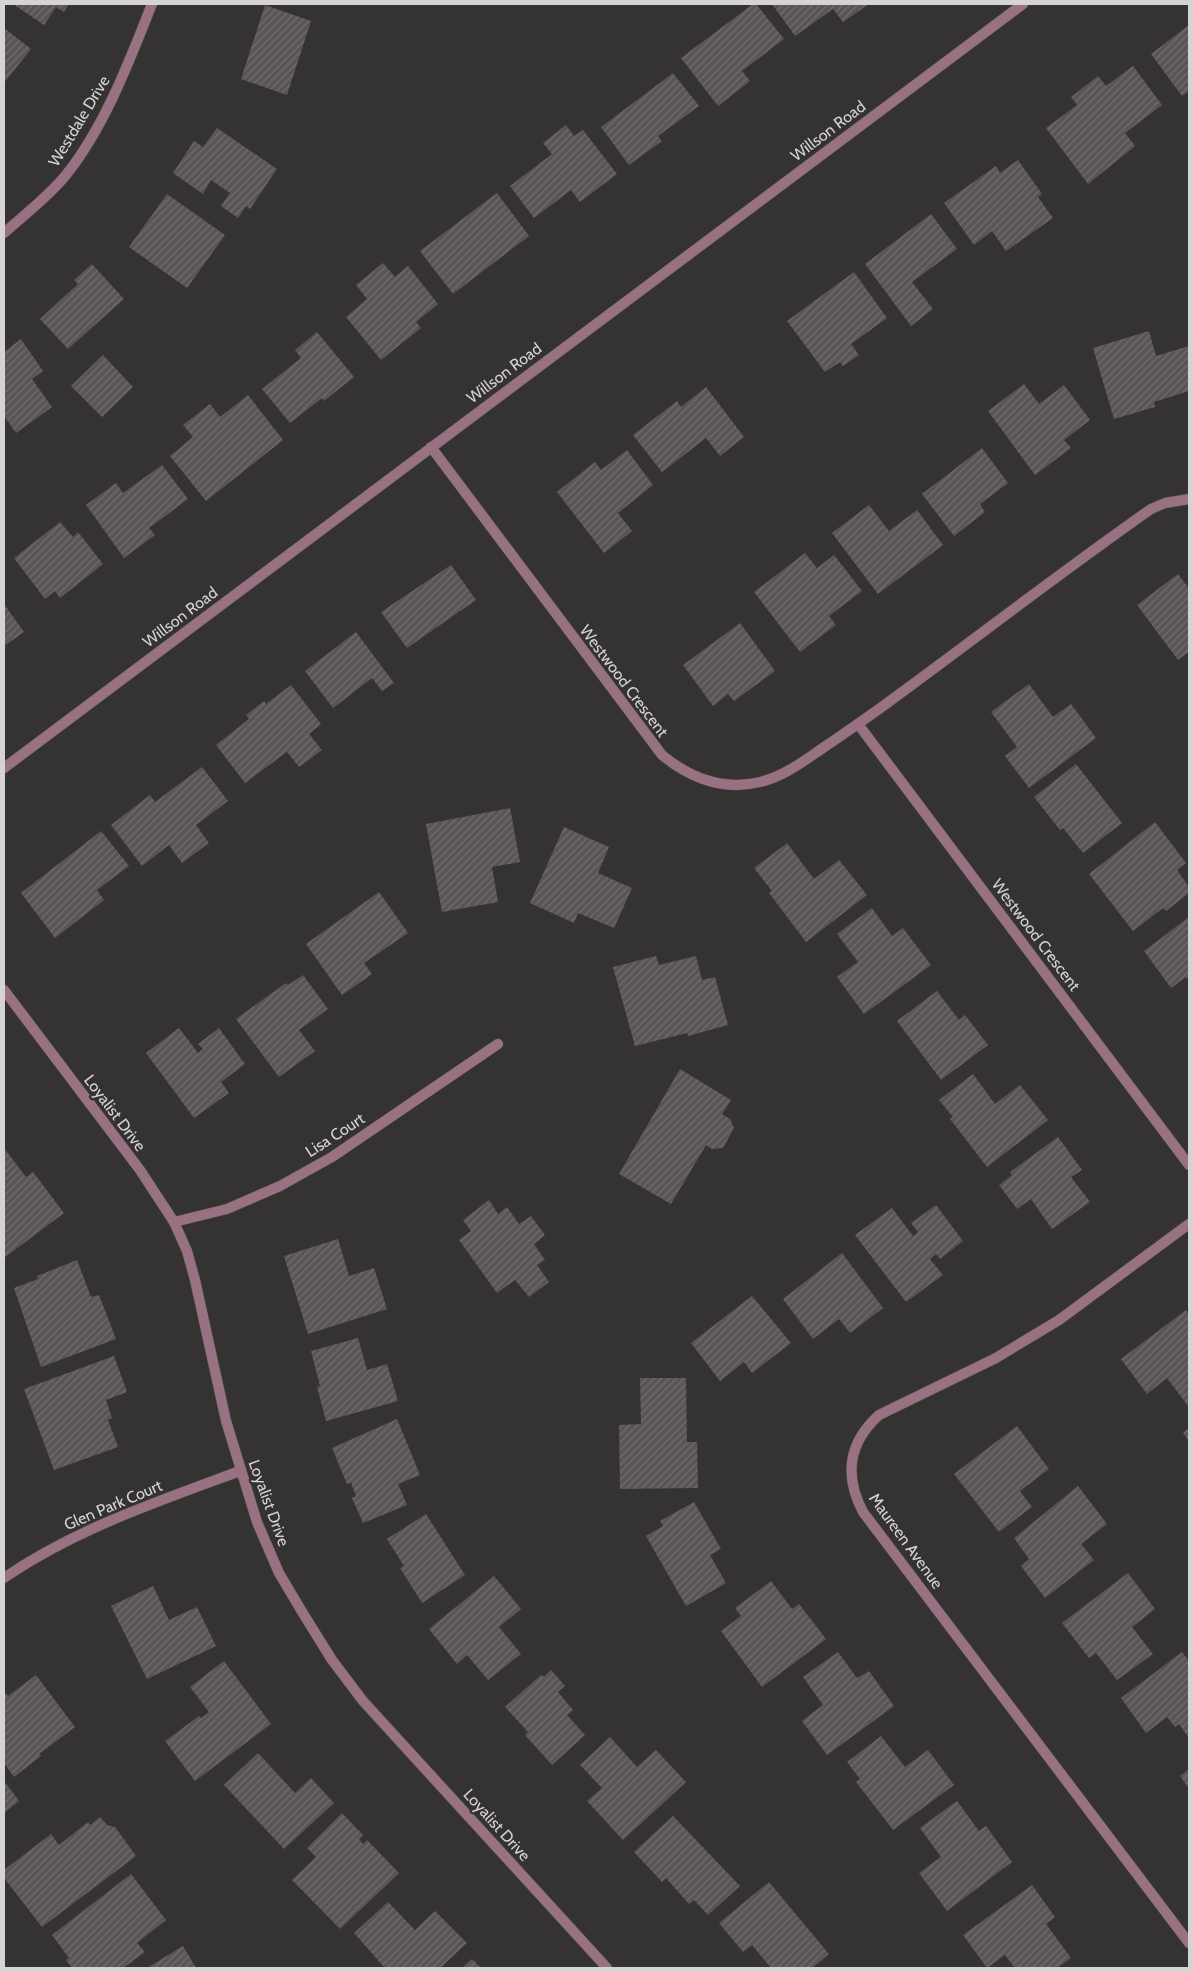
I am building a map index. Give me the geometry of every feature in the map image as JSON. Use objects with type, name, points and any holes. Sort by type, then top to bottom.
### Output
[{"type":"street","name":"Westdale Drive","points":[[4,233],[65,176],[91,136],[121,82],[152,4]]},
{"type":"street","name":"Willson Road","points":[[4,768],[1023,4]]},
{"type":"street","name":"Westwood Crescent","points":[[431,447],[650,742],[676,766],[707,782],[742,785],[776,778],[858,724],[1151,509],[1189,499]]},
{"type":"street","name":"Westwood Crescent","points":[[858,724],[1189,1165]]},
{"type":"street","name":"Loyalist Drive","points":[[4,990],[140,1170],[174,1222],[187,1251],[195,1280],[226,1421],[240,1471],[257,1522],[279,1573],[304,1615],[358,1694],[607,1968]]},
{"type":"street","name":"Lisa Court","points":[[174,1222],[227,1209],[280,1186],[332,1157],[498,1044]]},
{"type":"street","name":"Maureen Avenue","points":[[1189,1224],[1059,1320],[996,1358],[879,1415],[866,1428],[856,1443],[851,1466],[853,1490],[863,1512],[1189,1943]]},
{"type":"street","name":"Glen Park Court","points":[[4,1578],[53,1548],[97,1527],[240,1471]]},
{"type":"building","points":[[13,4],[69,4],[64,12],[56,7],[44,25]]},
{"type":"building","points":[[753,4],[756,4],[784,39],[742,71],[750,81],[718,106],[681,58]]},
{"type":"building","points":[[772,4],[869,4],[843,22],[833,9],[795,36]]},
{"type":"building","points":[[265,5],[311,21],[287,95],[241,79]]},
{"type":"building","points":[[1189,25],[1189,91],[1182,96],[1151,54]]},
{"type":"building","points":[[4,28],[31,49],[4,83]]},
{"type":"building","points":[[1133,66],[1162,105],[1125,133],[1135,146],[1088,184],[1046,128],[1077,105],[1071,97],[1098,76],[1106,86]]},
{"type":"building","points":[[673,73],[699,106],[658,136],[662,141],[629,165],[601,127]]},
{"type":"building","points":[[566,125],[574,136],[583,130],[617,174],[580,202],[571,190],[534,218],[510,186],[552,154],[543,143]]},
{"type":"building","points":[[217,128],[277,169],[250,209],[246,206],[238,218],[221,206],[230,193],[211,180],[203,194],[173,173],[194,141],[203,147]]},
{"type":"building","points":[[1018,160],[1042,194],[1038,197],[1053,218],[1006,251],[992,231],[974,245],[944,203],[996,166],[1000,173]]},
{"type":"building","points":[[497,193],[529,236],[453,294],[420,251]]},
{"type":"building","points":[[167,194],[225,235],[187,288],[129,247]]},
{"type":"building","points":[[931,214],[957,249],[912,282],[933,309],[911,326],[865,264]]},
{"type":"building","points":[[383,263],[395,277],[408,266],[438,304],[416,322],[421,328],[381,360],[346,317],[367,299],[356,285]]},
{"type":"building","points":[[92,264],[124,299],[68,349],[40,319],[78,284],[74,280]]},
{"type":"building","points":[[854,272],[887,318],[851,344],[859,355],[843,366],[840,362],[825,372],[787,321]]},
{"type":"building","points":[[1149,331],[1156,356],[1189,346],[1189,391],[1154,402],[1155,407],[1114,419],[1093,348]]},
{"type":"building","points":[[317,332],[354,377],[324,401],[322,398],[290,423],[262,389],[301,358],[295,350]]},
{"type":"building","points":[[21,339],[43,371],[32,379],[52,407],[16,433],[4,416],[4,352]]},
{"type":"building","points":[[103,355],[133,387],[102,417],[71,386]]},
{"type":"building","points":[[1024,384],[1039,404],[1064,385],[1090,420],[1064,440],[1071,448],[1035,475],[988,411]]},
{"type":"building","points":[[706,387],[744,437],[720,456],[706,438],[662,472],[633,435],[677,401],[681,407]]},
{"type":"building","points":[[248,395],[283,440],[206,501],[170,456],[193,437],[183,425],[210,404],[220,417]]},
{"type":"building","points":[[982,448],[1008,483],[980,504],[985,512],[954,536],[922,494]]},
{"type":"building","points":[[627,450],[653,485],[618,513],[632,531],[604,553],[557,492],[595,462],[601,470]]},
{"type":"building","points":[[162,465],[188,499],[149,528],[155,535],[124,558],[86,505],[116,483],[123,493]]},
{"type":"building","points":[[869,505],[889,531],[917,510],[943,545],[878,594],[832,533]]},
{"type":"building","points":[[60,522],[73,537],[78,532],[103,564],[60,598],[55,591],[45,599],[14,558]]},
{"type":"building","points":[[805,553],[817,568],[834,555],[862,591],[829,616],[836,625],[800,652],[754,592]]},
{"type":"building","points":[[451,565],[476,600],[407,648],[381,612]]},
{"type":"building","points":[[1178,574],[1189,586],[1189,652],[1178,660],[1137,605]]},
{"type":"building","points":[[4,604],[24,632],[4,646]]},
{"type":"building","points":[[740,623],[775,671],[734,701],[728,694],[713,706],[683,665]]},
{"type":"building","points":[[356,632],[394,683],[382,691],[372,678],[333,708],[305,671]]},
{"type":"building","points":[[1029,684],[1053,717],[1071,704],[1096,738],[1029,788],[1005,756],[1017,747],[991,712]]},
{"type":"building","points":[[291,685],[321,724],[309,734],[322,750],[299,767],[287,752],[245,783],[216,745],[249,719],[246,715],[264,701],[266,704]]},
{"type":"building","points":[[1076,764],[1122,823],[1083,853],[1063,828],[1060,830],[1034,797]]},
{"type":"building","points":[[202,767],[228,801],[196,825],[209,843],[182,863],[169,845],[142,866],[111,825],[150,795],[155,802]]},
{"type":"building","points":[[510,808],[520,862],[492,867],[498,902],[442,912],[426,824]]},
{"type":"building","points":[[1155,822],[1186,863],[1177,870],[1189,887],[1189,893],[1166,911],[1163,908],[1133,931],[1089,874]]},
{"type":"building","points":[[564,827],[609,847],[598,873],[632,888],[614,928],[578,913],[574,923],[530,903]]},
{"type":"building","points":[[101,831],[129,866],[97,890],[104,900],[55,938],[21,893]]},
{"type":"building","points":[[787,843],[814,879],[839,860],[867,895],[806,942],[769,893],[772,891],[754,868]]},
{"type":"building","points":[[379,892],[408,933],[364,963],[372,974],[342,995],[306,944]]},
{"type":"building","points":[[872,908],[892,936],[903,928],[931,965],[864,1014],[837,977],[858,962],[837,934]]},
{"type":"building","points":[[1189,917],[1189,981],[1186,977],[1171,988],[1144,951]]},
{"type":"building","points":[[656,956],[659,965],[696,956],[702,980],[715,977],[728,1025],[688,1036],[687,1033],[635,1046],[613,967]]},
{"type":"building","points":[[303,975],[328,1009],[299,1030],[315,1051],[279,1077],[236,1019],[286,983],[288,985]]},
{"type":"building","points":[[937,991],[959,1020],[965,1015],[988,1045],[941,1080],[897,1021]]},
{"type":"building","points":[[179,1028],[198,1053],[203,1049],[198,1044],[219,1028],[245,1064],[221,1082],[229,1093],[194,1118],[146,1053]]},
{"type":"building","points":[[680,1069],[731,1100],[722,1114],[730,1119],[734,1128],[723,1148],[712,1149],[706,1145],[671,1204],[619,1174]]},
{"type":"building","points":[[973,1074],[995,1104],[1020,1085],[1048,1120],[987,1167],[950,1119],[953,1117],[939,1100]]},
{"type":"building","points":[[1058,1137],[1082,1170],[1071,1177],[1090,1202],[1052,1229],[1031,1199],[1017,1209],[999,1185],[1012,1175],[1010,1172]]},
{"type":"building","points":[[4,1148],[26,1177],[33,1172],[64,1213],[4,1258]]},
{"type":"building","points":[[489,1200],[498,1214],[507,1207],[519,1224],[531,1216],[545,1235],[534,1244],[545,1260],[537,1265],[549,1282],[529,1297],[515,1280],[497,1293],[459,1240],[471,1231],[463,1220]]},
{"type":"building","points":[[936,1205],[963,1241],[940,1259],[936,1254],[930,1259],[943,1275],[906,1302],[855,1235],[892,1208],[913,1236],[918,1232],[911,1223]]},
{"type":"building","points":[[338,1239],[349,1276],[374,1268],[387,1309],[308,1334],[284,1256]]},
{"type":"building","points":[[842,1253],[883,1308],[850,1333],[839,1319],[813,1339],[783,1299]]},
{"type":"building","points":[[77,1260],[91,1297],[99,1295],[116,1339],[41,1367],[14,1288],[38,1279],[37,1276]]},
{"type":"building","points":[[752,1296],[791,1343],[752,1373],[744,1362],[720,1381],[691,1343]]},
{"type":"building","points":[[1186,1310],[1189,1315],[1188,1406],[1167,1378],[1147,1394],[1121,1359]]},
{"type":"building","points":[[358,1338],[367,1370],[387,1364],[398,1401],[326,1421],[317,1387],[320,1386],[311,1351]]},
{"type":"building","points":[[114,1356],[127,1392],[106,1400],[112,1418],[108,1420],[118,1447],[54,1470],[24,1389]]},
{"type":"building","points":[[640,1378],[686,1378],[687,1442],[697,1442],[698,1488],[620,1489],[619,1425],[641,1424]]},
{"type":"building","points":[[397,1419],[420,1475],[398,1484],[407,1505],[363,1523],[352,1498],[356,1496],[351,1483],[347,1484],[332,1448]]},
{"type":"building","points":[[1017,1426],[1049,1469],[1020,1491],[1032,1507],[999,1532],[954,1474]]},
{"type":"building","points":[[1189,1428],[1189,1441],[1183,1433]]},
{"type":"building","points":[[1078,1486],[1107,1524],[1081,1544],[1094,1560],[1045,1598],[1021,1566],[1029,1559],[1014,1538]]},
{"type":"building","points":[[694,1502],[721,1549],[710,1555],[726,1583],[686,1606],[646,1536],[663,1526],[660,1521]]},
{"type":"building","points":[[426,1514],[465,1575],[422,1603],[400,1568],[404,1566],[387,1539]]},
{"type":"building","points":[[1128,1573],[1155,1609],[1132,1627],[1153,1654],[1117,1680],[1096,1653],[1089,1658],[1062,1623]]},
{"type":"building","points":[[494,1576],[521,1609],[499,1627],[521,1654],[488,1680],[467,1655],[457,1664],[429,1629]]},
{"type":"building","points":[[771,1581],[792,1609],[799,1604],[826,1639],[762,1687],[721,1631],[741,1616],[735,1608]]},
{"type":"building","points":[[153,1586],[169,1620],[197,1607],[216,1646],[147,1679],[111,1606]]},
{"type":"building","points":[[838,1652],[857,1678],[869,1671],[894,1706],[827,1755],[802,1721],[823,1705],[803,1677]]},
{"type":"building","points":[[1182,1652],[1189,1661],[1189,1738],[1179,1724],[1175,1727],[1167,1717],[1146,1733],[1121,1698]]},
{"type":"building","points":[[224,1661],[271,1724],[195,1781],[165,1741],[199,1716],[201,1718],[209,1712],[190,1687]]},
{"type":"building","points":[[551,1670],[565,1686],[558,1692],[573,1710],[567,1715],[585,1735],[552,1765],[525,1735],[528,1732],[505,1707],[541,1675],[544,1677]]},
{"type":"building","points":[[36,1675],[75,1727],[39,1754],[41,1756],[14,1777],[4,1763],[4,1692],[8,1696]]},
{"type":"building","points":[[881,1736],[905,1767],[928,1750],[954,1785],[893,1830],[856,1782],[860,1779],[847,1762]]},
{"type":"building","points":[[610,1737],[637,1767],[656,1750],[686,1782],[623,1840],[587,1801],[602,1788],[580,1765]]},
{"type":"building","points":[[258,1753],[295,1793],[311,1778],[334,1803],[284,1849],[224,1785]]},
{"type":"building","points":[[1189,1769],[1189,1789],[1180,1776]]},
{"type":"building","points":[[4,1781],[19,1801],[4,1813]]},
{"type":"building","points":[[957,1801],[979,1831],[986,1826],[1012,1862],[947,1911],[919,1873],[941,1857],[920,1828]]},
{"type":"building","points":[[342,1813],[363,1835],[359,1839],[363,1844],[367,1840],[399,1873],[340,1929],[292,1880],[316,1857],[307,1848]]},
{"type":"building","points":[[673,1816],[740,1886],[708,1915],[694,1900],[689,1904],[666,1878],[662,1882],[634,1852]]},
{"type":"building","points":[[100,1817],[107,1825],[115,1827],[136,1856],[42,1927],[4,1878],[4,1870],[51,1834],[59,1845],[88,1822],[90,1825]]},
{"type":"building","points":[[131,1874],[166,1920],[137,1943],[145,1952],[123,1968],[72,1968],[66,1960],[69,1958],[52,1935]]},
{"type":"building","points":[[769,1882],[829,1954],[812,1968],[771,1968],[752,1945],[743,1952],[719,1923]]},
{"type":"building","points":[[1032,1885],[1055,1917],[1046,1924],[1071,1958],[1057,1968],[1015,1968],[1005,1955],[987,1968],[963,1935]]},
{"type":"building","points":[[388,1902],[415,1930],[435,1911],[467,1943],[440,1968],[385,1968],[354,1933]]},
{"type":"building","points":[[183,1946],[196,1968],[147,1968]]},
{"type":"building","points":[[472,1959],[481,1968],[462,1968]]}]
